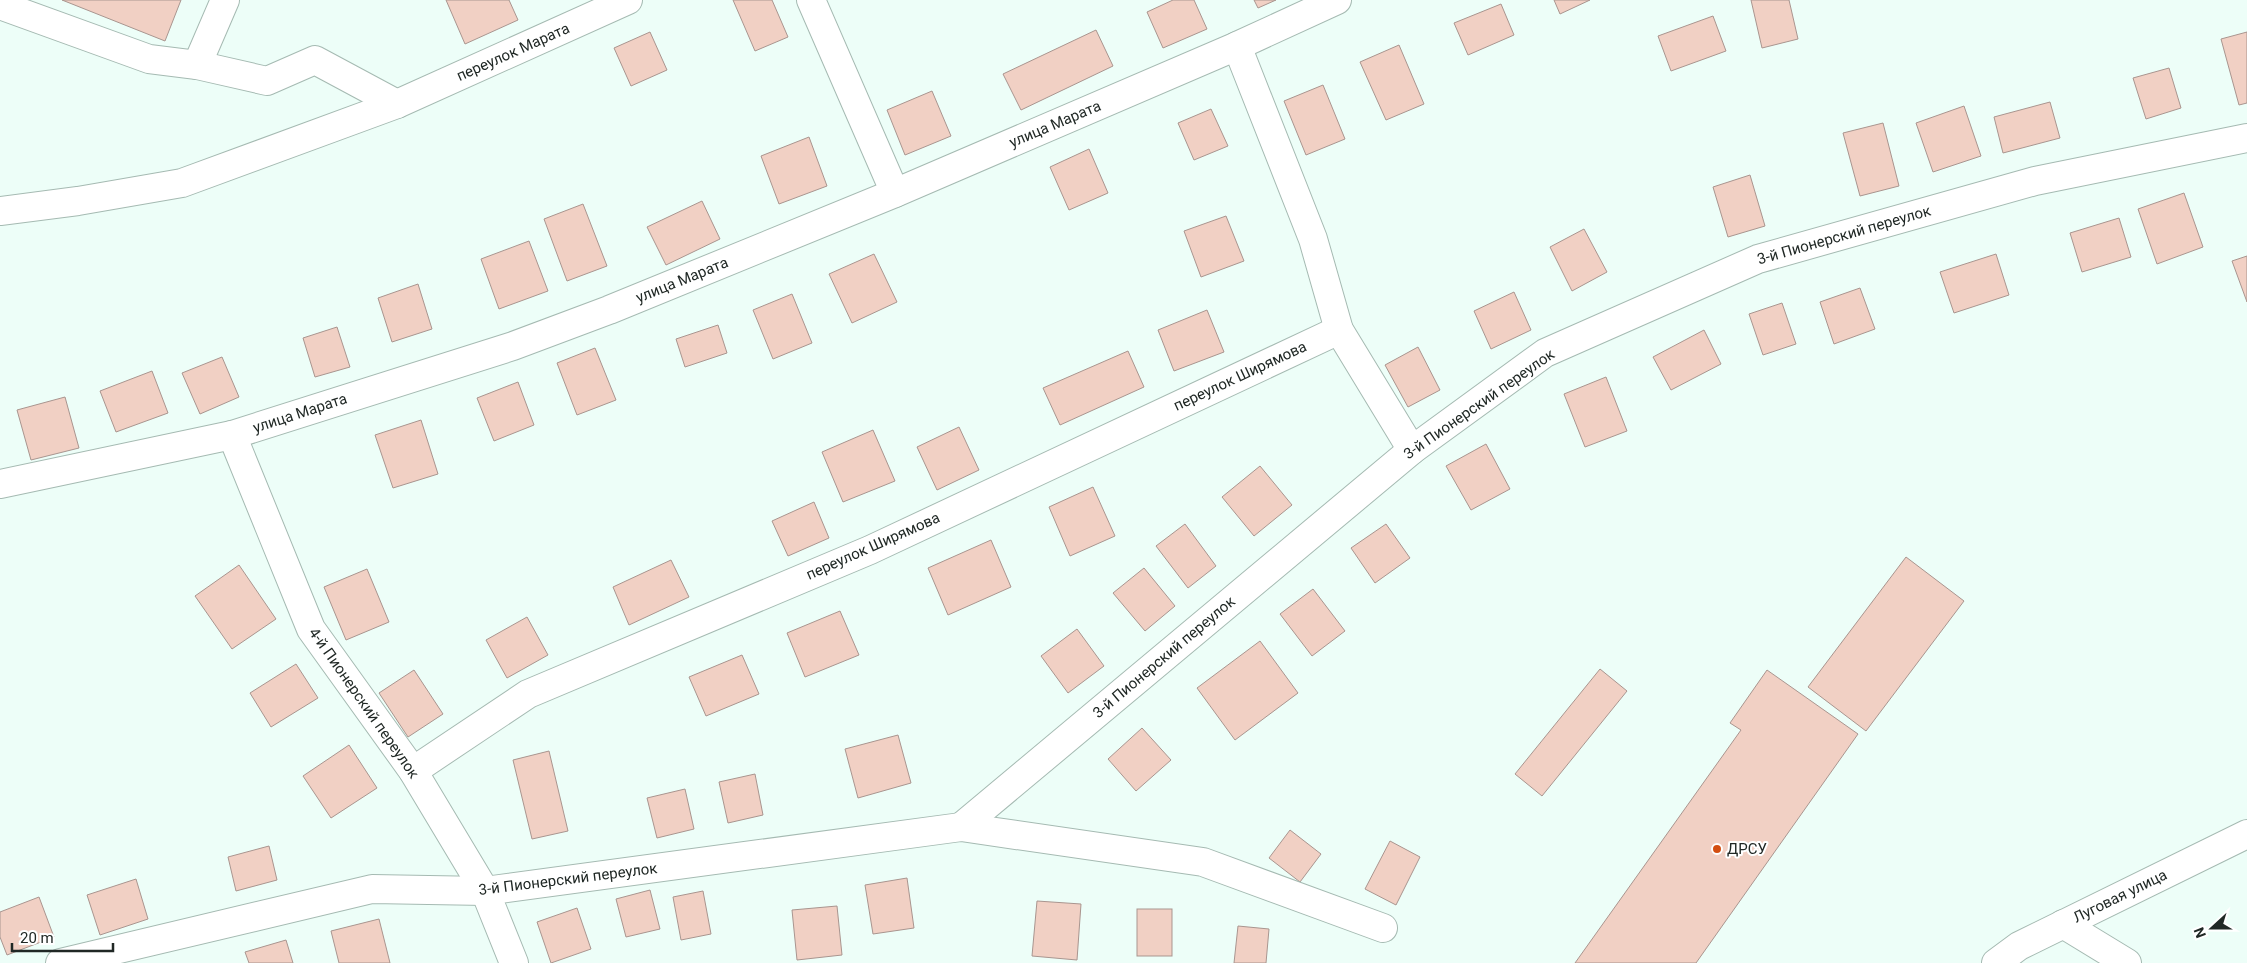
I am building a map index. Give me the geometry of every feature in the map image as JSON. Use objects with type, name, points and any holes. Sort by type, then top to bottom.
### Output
[{"type":"street","points":[[197,65],[225,0]]},
{"type":"street","name":"переулок Марата","points":[[0,211],[78,201],[182,183],[397,104],[628,0]]},
{"type":"street","points":[[811,0],[895,193]]},
{"type":"street","name":"улица Марата","points":[[0,484],[232,435],[513,346],[609,310],[895,193],[1238,46],[1337,0]]},
{"type":"street","points":[[0,4],[149,59],[197,65],[267,81],[315,60],[397,104]]},
{"type":"street","points":[[1238,46],[1313,239],[1339,330],[1412,450]]},
{"type":"street","name":"3-й Пионерский переулок","points":[[961,827],[1412,450],[1545,353],[1758,258],[2035,181],[2247,138]]},
{"type":"street","name":"переулок Ширямова","points":[[413,771],[528,694],[870,550],[1339,330]]},
{"type":"street","name":"4-й Пионерский переулок","points":[[232,435],[311,629],[413,771],[485,890],[514,963]]},
{"type":"street","name":"3-й Пионерский переулок","points":[[60,963],[372,889],[485,890],[961,827],[1203,862],[1383,928]]},
{"type":"street","name":"Луговая улица","points":[[1996,963],[2019,946],[2247,834]]},
{"type":"street","points":[[2063,924],[2127,963]]},
{"type":"building","points":[[62,0],[181,0],[165,41]]},
{"type":"building","points":[[446,0],[509,0],[518,20],[465,44]]},
{"type":"building","points":[[733,0],[772,0],[788,37],[755,51]]},
{"type":"building","points":[[1173,0],[1194,0],[1207,29],[1163,48],[1147,12]]},
{"type":"building","points":[[1254,0],[1276,0],[1258,8]]},
{"type":"building","points":[[1554,0],[1590,0],[1560,14]]},
{"type":"building","points":[[1751,0],[1789,0],[1798,39],[1762,48]]},
{"type":"building","points":[[1501,4],[1514,35],[1468,55],[1454,23]]},
{"type":"building","points":[[1713,16],[1726,51],[1671,71],[1658,36]]},
{"type":"building","points":[[1096,30],[1113,66],[1021,110],[1003,74]]},
{"type":"building","points":[[650,32],[667,70],[631,86],[614,48]]},
{"type":"building","points":[[2247,32],[2247,103],[2239,105],[2221,39]]},
{"type":"building","points":[[1399,45],[1424,104],[1386,120],[1360,62]]},
{"type":"building","points":[[2169,68],[2181,108],[2146,119],[2133,78]]},
{"type":"building","points":[[1323,85],[1345,139],[1306,155],[1284,101]]},
{"type":"building","points":[[932,91],[951,136],[905,155],[887,110]]},
{"type":"building","points":[[2050,102],[2060,138],[2003,153],[1994,117]]},
{"type":"building","points":[[1964,106],[1981,156],[1933,172],[1916,123]]},
{"type":"building","points":[[1211,109],[1228,146],[1194,160],[1178,123]]},
{"type":"building","points":[[1883,123],[1899,186],[1860,196],[1843,133]]},
{"type":"building","points":[[809,137],[827,186],[779,204],[761,156]]},
{"type":"building","points":[[1089,149],[1108,193],[1069,210],[1050,167]]},
{"type":"building","points":[[1750,175],[1765,226],[1728,237],[1713,187]]},
{"type":"building","points":[[2184,193],[2203,247],[2157,264],[2138,209]]},
{"type":"building","points":[[702,201],[720,239],[666,265],[647,227]]},
{"type":"building","points":[[583,204],[607,266],[567,281],[544,219]]},
{"type":"building","points":[[1226,216],[1244,261],[1201,277],[1184,231]]},
{"type":"building","points":[[2119,218],[2131,257],[2082,272],[2070,233]]},
{"type":"building","points":[[1584,229],[1607,272],[1572,291],[1550,247]]},
{"type":"building","points":[[529,241],[548,291],[499,309],[481,259]]},
{"type":"building","points":[[874,254],[897,302],[852,323],[829,274]]},
{"type":"building","points":[[1996,254],[2009,295],[1954,313],[1940,272]]},
{"type":"building","points":[[2247,256],[2247,302],[2232,261]]},
{"type":"building","points":[[418,284],[432,329],[392,342],[378,298]]},
{"type":"building","points":[[1860,288],[1875,329],[1834,344],[1820,302]]},
{"type":"building","points":[[1514,292],[1531,330],[1491,349],[1474,311]]},
{"type":"building","points":[[792,294],[812,343],[773,359],[753,310]]},
{"type":"building","points":[[1782,303],[1796,344],[1763,355],[1749,314]]},
{"type":"building","points":[[1207,310],[1224,352],[1174,371],[1158,330]]},
{"type":"building","points":[[718,325],[727,353],[685,367],[676,339]]},
{"type":"building","points":[[337,327],[350,367],[315,377],[303,338]]},
{"type":"building","points":[[1704,330],[1721,364],[1671,390],[1653,357]]},
{"type":"building","points":[[1418,347],[1440,390],[1408,407],[1385,365]]},
{"type":"building","points":[[595,348],[616,400],[577,415],[557,363]]},
{"type":"building","points":[[1128,351],[1144,387],[1060,425],[1043,388]]},
{"type":"building","points":[[222,357],[239,397],[200,414],[182,373]]},
{"type":"building","points":[[152,371],[168,413],[116,432],[100,391]]},
{"type":"building","points":[[1606,377],[1627,431],[1585,447],[1564,394]]},
{"type":"building","points":[[518,382],[534,425],[494,441],[477,398]]},
{"type":"building","points":[[65,397],[79,448],[31,460],[17,410]]},
{"type":"building","points":[[421,420],[438,474],[393,488],[375,435]]},
{"type":"building","points":[[959,427],[979,470],[937,490],[917,447]]},
{"type":"building","points":[[873,430],[895,481],[843,502],[822,452]]},
{"type":"building","points":[[1486,444],[1510,489],[1471,510],[1446,466]]},
{"type":"building","points":[[1260,466],[1292,505],[1254,536],[1222,497]]},
{"type":"building","points":[[1093,487],[1115,536],[1070,556],[1049,507]]},
{"type":"building","points":[[814,502],[829,538],[788,556],[772,521]]},
{"type":"building","points":[[1185,524],[1216,566],[1188,588],[1156,546]]},
{"type":"building","points":[[1386,524],[1410,558],[1375,583],[1351,548]]},
{"type":"building","points":[[991,540],[1011,587],[948,615],[928,568]]},
{"type":"building","points":[[1906,557],[1964,601],[1866,731],[1808,687]]},
{"type":"building","points":[[671,560],[689,597],[629,625],[613,587]]},
{"type":"building","points":[[239,565],[276,619],[232,649],[195,596]]},
{"type":"building","points":[[1144,568],[1175,606],[1145,631],[1113,593]]},
{"type":"building","points":[[367,569],[389,622],[346,640],[324,587]]},
{"type":"building","points":[[1313,589],[1345,631],[1312,656],[1280,614]]},
{"type":"building","points":[[840,611],[859,655],[805,677],[787,633]]},
{"type":"building","points":[[527,617],[548,655],[507,678],[486,640]]},
{"type":"building","points":[[1077,629],[1104,666],[1068,693],[1041,656]]},
{"type":"building","points":[[1260,641],[1298,693],[1235,740],[1197,688]]},
{"type":"building","points":[[742,655],[759,694],[706,716],[689,677]]},
{"type":"building","points":[[296,664],[318,698],[271,727],[250,693]]},
{"type":"building","points":[[1600,669],[1627,691],[1542,796],[1515,774]]},
{"type":"building","points":[[414,670],[443,714],[408,737],[379,693]]},
{"type":"building","name":"ДРСУ","points":[[1767,670],[1858,734],[1696,963],[1575,963],[1741,730],[1730,723]]},
{"type":"building","points":[[1142,728],[1171,760],[1136,791],[1108,759]]},
{"type":"building","points":[[898,735],[911,783],[858,798],[845,749]]},
{"type":"building","points":[[349,745],[377,788],[331,818],[303,776]]},
{"type":"building","points":[[549,751],[568,831],[532,839],[513,760]]},
{"type":"building","points":[[755,774],[763,815],[728,823],[719,782]]},
{"type":"building","points":[[685,789],[694,829],[657,838],[647,798]]},
{"type":"building","points":[[1290,830],[1321,854],[1300,882],[1269,858]]},
{"type":"building","points":[[1390,841],[1420,857],[1396,905],[1365,889]]},
{"type":"building","points":[[269,846],[277,880],[236,891],[228,857]]},
{"type":"building","points":[[907,878],[914,928],[873,934],[865,885]]},
{"type":"building","points":[[136,879],[148,919],[100,935],[87,895]]},
{"type":"building","points":[[650,890],[660,929],[626,937],[616,899]]},
{"type":"building","points":[[703,891],[711,934],[681,940],[673,897]]},
{"type":"building","points":[[39,897],[54,937],[7,955],[0,937],[0,912]]},
{"type":"building","points":[[1037,901],[1081,904],[1077,960],[1032,956]]},
{"type":"building","points":[[837,906],[842,955],[797,960],[792,910]]},
{"type":"building","points":[[577,908],[591,949],[551,963],[537,922]]},
{"type":"building","points":[[1137,909],[1172,909],[1172,956],[1137,956]]},
{"type":"building","points":[[379,919],[390,963],[339,963],[331,931]]},
{"type":"building","points":[[1238,926],[1269,929],[1266,963],[1234,963]]},
{"type":"building","points":[[286,940],[293,963],[249,963],[245,952]]},
{"type":"place","name":"ДРСУ","points":[[1717,849]]}]
